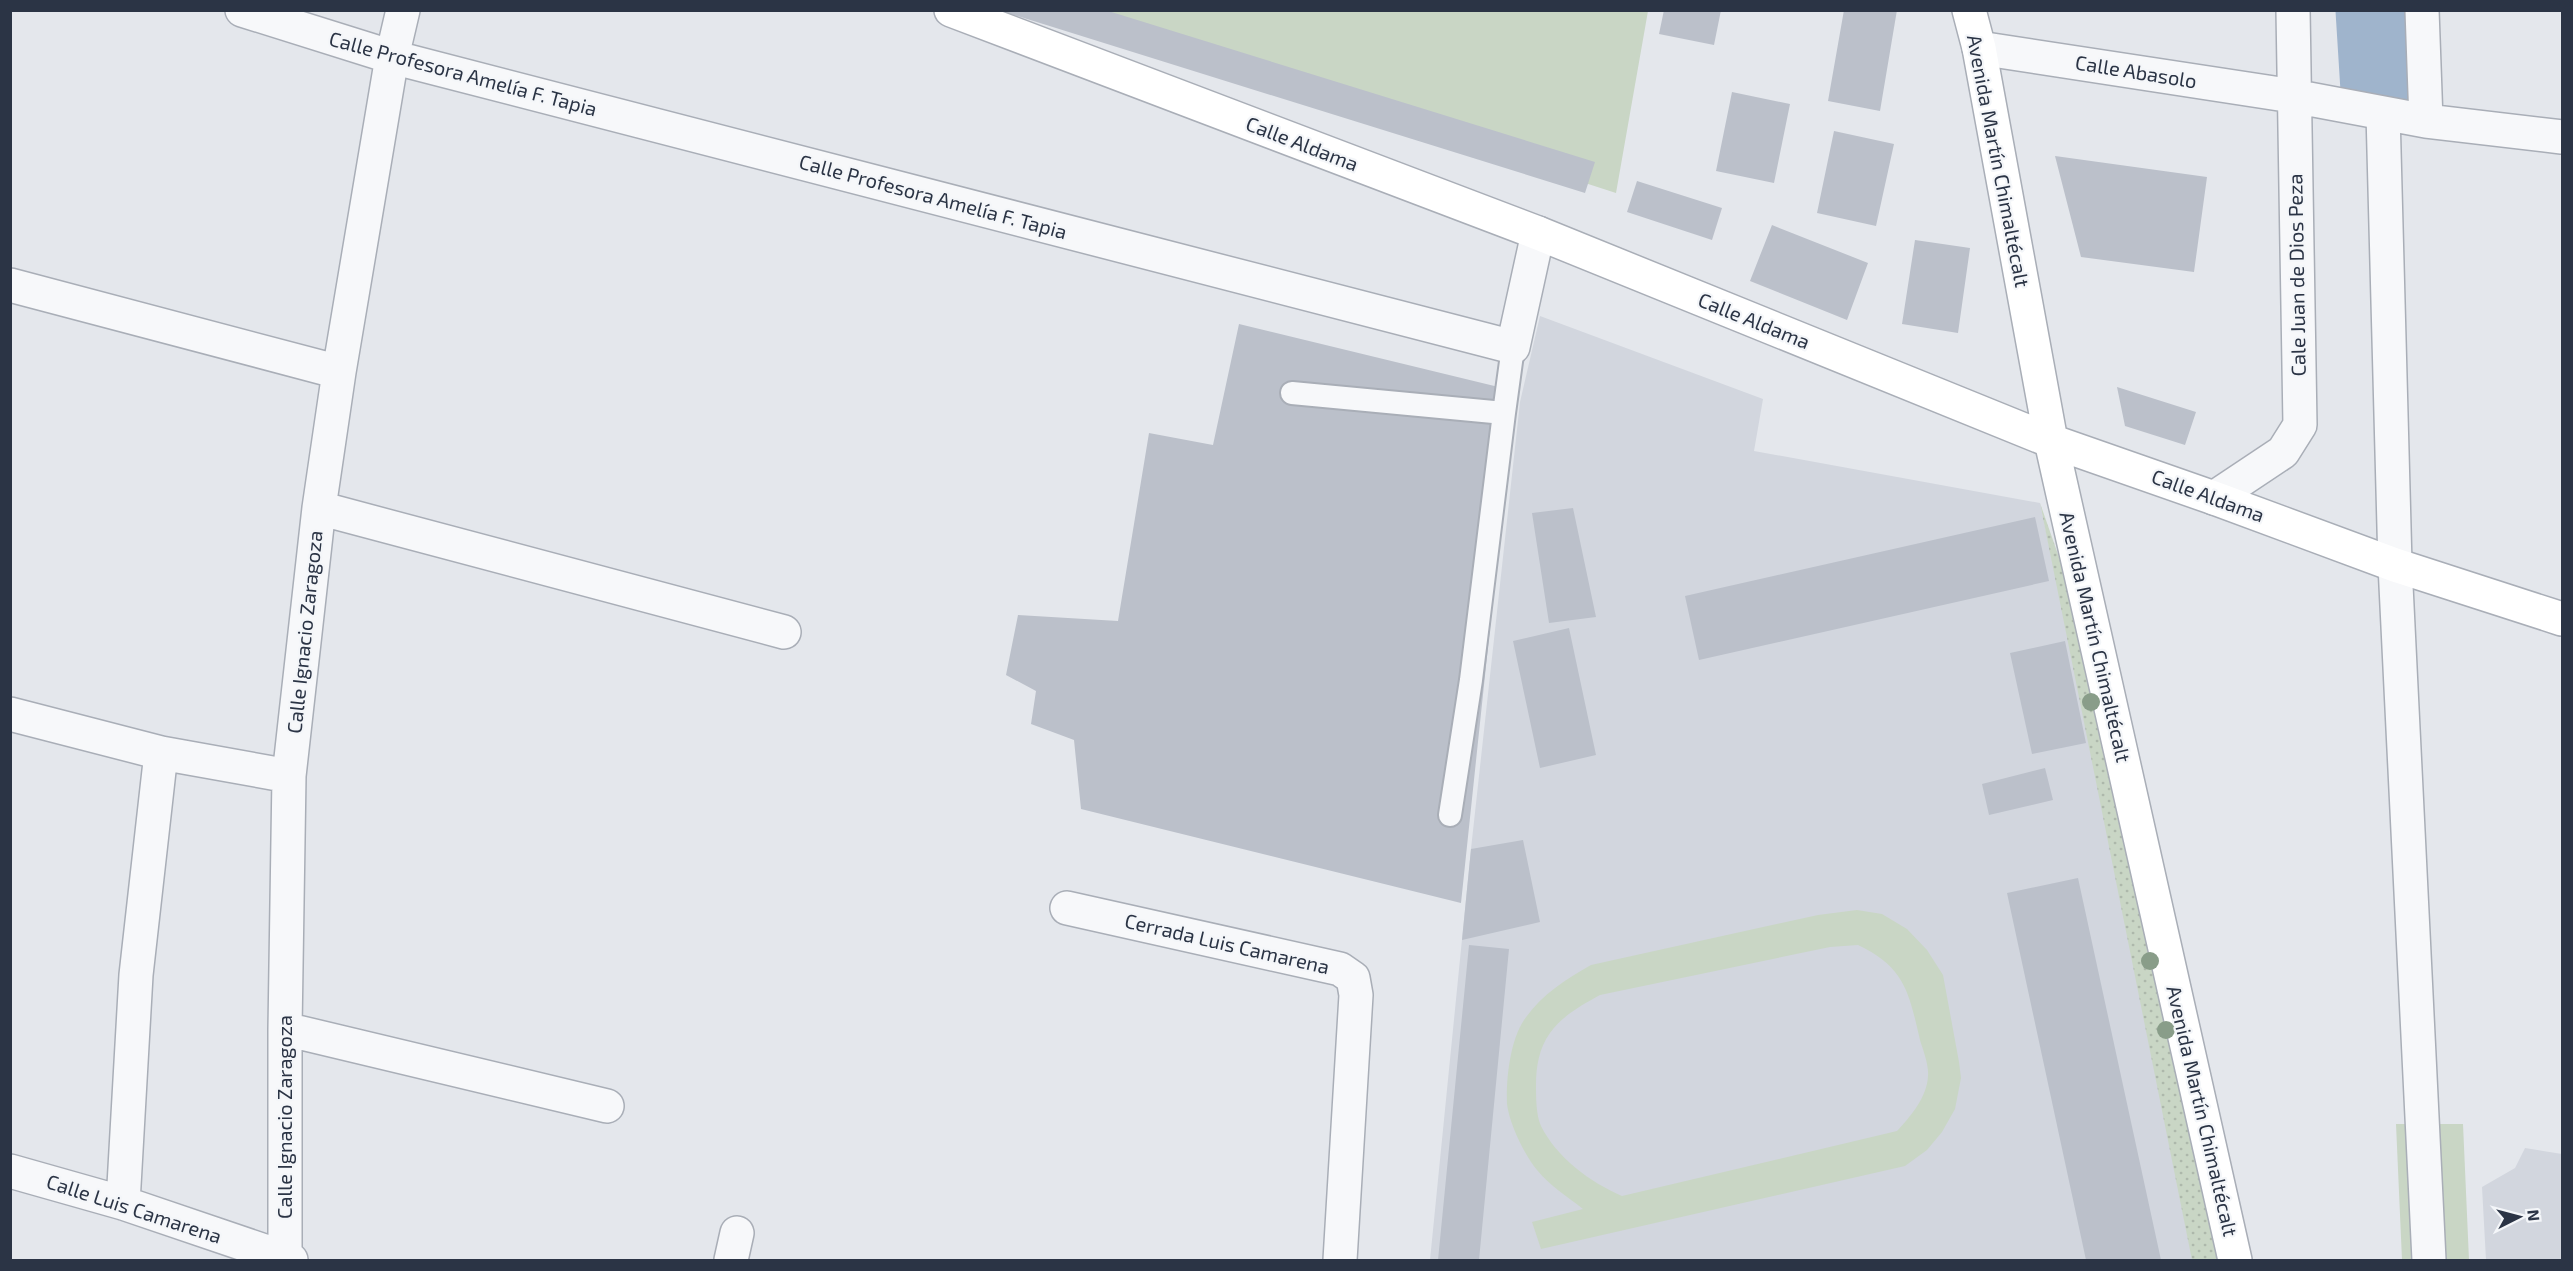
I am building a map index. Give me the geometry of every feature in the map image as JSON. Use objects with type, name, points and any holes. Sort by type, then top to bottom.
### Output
[{"type":"main road","name":"Calle Aldama","points":[[951,10],[1538,233],[2051,441],[2395,565],[2562,619]]},
{"type":"main road","name":"Avenida Martín Chimaltécalt","points":[[1969,10],[2051,441],[2235,1260]]},
{"type":"street","name":"Calle Profesora Amelía F. Tapia","points":[[242,10],[392,57],[1513,347]]},
{"type":"street","name":"Calle Ignacio Zaragoza","points":[[287,1260],[285,1029],[289,776],[319,508],[339,372],[392,57],[403,10]]},
{"type":"street","name":"Cale Juan de Dios Peza","points":[[2214,498],[2283,452],[2300,425],[2293,10]]},
{"type":"street","points":[[2422,10],[2426,121],[2562,137]]},
{"type":"street","name":"Calle Abasolo","points":[[1978,48],[2293,96],[2426,121]]},
{"type":"street","points":[[2384,113],[2395,565],[2428,1260]]},
{"type":"street","points":[[1513,347],[1538,233]]},
{"type":"street","points":[[10,285],[339,372]]},
{"type":"street","points":[[319,508],[784,632]]},
{"type":"street","points":[[10,714],[161,753],[289,776]]},
{"type":"street","points":[[123,1203],[136,975],[161,753]]},
{"type":"street","name":"Cerrada Luis Camarena","points":[[1067,908],[1340,969],[1353,978],[1356,994],[1340,1260]]},
{"type":"street","points":[[285,1029],[607,1106]]},
{"type":"street","name":"Calle Luis Camarena","points":[[10,1171],[123,1203],[287,1260]]},
{"type":"lane","points":[[1450,815],[1471,680],[1513,347]]},
{"type":"lane","points":[[1292,393],[1504,413]]},
{"type":"shaded area","points":[[1540,316],[1763,399],[1754,451],[2040,503],[2202,1260],[1430,1260],[1471,849],[1520,402]]},
{"type":"shaded area","points":[[2525,1148],[2562,1154],[2562,1260],[2486,1260],[2482,1187],[2515,1168]]},
{"type":"green space","points":[[1051,11],[1648,11],[1616,193]]},
{"type":"green space","points":[[2040,503],[2096,663],[2231,1260],[2192,1260]]},
{"type":"green space","points":[[1857,910],[1882,914],[1907,929],[1927,950],[1943,975],[1961,1078],[1955,1109],[1942,1132],[1927,1150],[1905,1166],[1541,1249],[1532,1222],[1583,1209],[1553,1186],[1537,1170],[1518,1139],[1508,1112],[1507,1083],[1512,1049],[1519,1029],[1531,1011],[1554,988],[1591,965],[1818,915]],"holes":[[[1858,945],[1874,953],[1895,972],[1903,983],[1928,1067],[1925,1091],[1913,1113],[1897,1131],[1622,1196],[1598,1184],[1565,1159],[1541,1126],[1538,1117],[1536,1078],[1543,1045],[1561,1021],[1600,995],[1830,947]]]},
{"type":"green space","points":[[2396,1124],[2463,1124],[2469,1260],[2402,1260]]},
{"type":"building","points":[[998,10],[1105,10],[1595,162],[1585,193]]},
{"type":"building","points":[[1664,10],[1721,10],[1714,45],[1659,34]]},
{"type":"building","points":[[1844,10],[1897,10],[1880,111],[1828,101]]},
{"type":"building","points":[[1732,92],[1790,104],[1774,183],[1716,171]]},
{"type":"building","points":[[1834,131],[1894,144],[1876,226],[1817,213]]},
{"type":"building","points":[[2055,156],[2207,177],[2194,272],[2081,257]]},
{"type":"building","points":[[1637,181],[1722,208],[1712,240],[1627,212]]},
{"type":"building","points":[[1772,225],[1868,263],[1847,320],[1750,281]]},
{"type":"building","points":[[1915,240],[1970,248],[1958,333],[1902,324]]},
{"type":"building","points":[[1239,324],[1515,391],[1461,903],[1081,809],[1074,740],[1031,724],[1036,691],[1006,675],[1018,615],[1118,621],[1149,433],[1213,445]]},
{"type":"building","points":[[2117,387],[2196,412],[2185,445],[2125,426]]},
{"type":"building","points":[[1573,508],[1596,617],[1549,623],[1532,513]]},
{"type":"building","points":[[2035,517],[2049,581],[1699,660],[1685,596]]},
{"type":"building","points":[[1569,628],[1596,755],[1540,768],[1513,641]]},
{"type":"building","points":[[2065,641],[2086,743],[2032,754],[2010,653]]},
{"type":"building","points":[[2045,768],[2053,800],[1989,815],[1982,784]]},
{"type":"building","points":[[1523,840],[1540,922],[1462,940],[1471,849]]},
{"type":"building","points":[[2078,878],[2161,1260],[2086,1260],[2007,893]]},
{"type":"building","points":[[1469,945],[1509,949],[1479,1260],[1438,1260]]},
{"type":"waterway","points":[[2373,10],[2378,90]]}]
